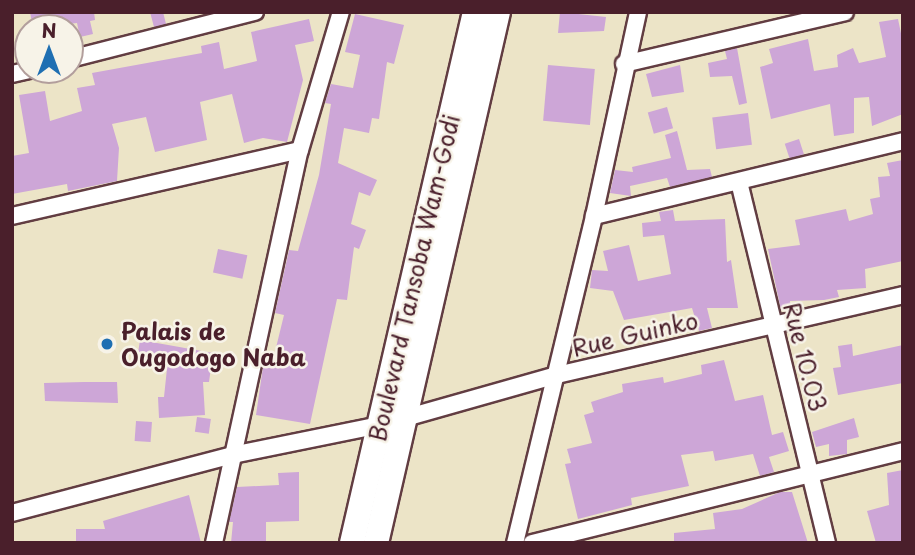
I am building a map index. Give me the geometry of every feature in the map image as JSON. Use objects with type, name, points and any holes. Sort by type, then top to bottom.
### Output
[{"type":"main road","name":"Boulevard Tansoba Wam-Godi","points":[[352,543],[475,12]]},
{"type":"main road","name":"Boulevard Tansoba Wam-Godi","points":[[376,543],[498,12]]},
{"type":"street","points":[[84,56],[255,12]]},
{"type":"street","points":[[214,543],[237,454],[300,150],[341,12]]},
{"type":"street","points":[[515,543],[594,216],[624,64],[638,12]]},
{"type":"street","points":[[624,64],[845,12]]},
{"type":"street","points":[[594,216],[903,141]]},
{"type":"street","points":[[12,216],[300,150]]},
{"type":"street","name":"Rue 10.03","points":[[739,182],[827,543]]},
{"type":"street","name":"Rue Guinko","points":[[12,513],[237,454],[380,425],[557,375],[903,296]]},
{"type":"street","points":[[532,543],[903,451]]},
{"type":"building","points":[[94,12],[95,20],[90,21],[93,34],[84,36],[84,14],[30,14]]},
{"type":"building","points":[[150,12],[163,12],[166,24],[154,27]]},
{"type":"building","points":[[560,12],[606,17],[604,31],[558,33]]},
{"type":"building","points":[[355,14],[404,25],[394,64],[387,62],[379,119],[372,118],[369,133],[344,128],[338,163],[377,180],[370,196],[359,192],[351,224],[366,230],[359,249],[354,247],[347,300],[337,299],[310,424],[256,415],[263,367],[271,368],[284,315],[275,313],[289,250],[298,251],[319,175],[331,104],[325,103],[331,84],[353,88],[360,55],[345,52]]},
{"type":"building","points":[[309,19],[314,41],[295,45],[303,80],[287,142],[263,138],[244,143],[232,94],[200,102],[207,140],[155,152],[146,117],[112,124],[119,148],[117,181],[68,191],[67,184],[12,194],[12,156],[29,153],[19,95],[45,91],[50,121],[82,111],[77,88],[95,85],[92,73],[202,53],[201,46],[219,42],[224,69],[257,61],[251,32]]},
{"type":"building","points":[[898,19],[903,43],[903,114],[872,126],[869,97],[854,98],[854,133],[834,136],[830,104],[771,119],[760,67],[773,63],[769,49],[808,39],[814,71],[838,67],[837,55],[853,48],[859,63],[886,57],[879,22]]},
{"type":"building","points":[[737,48],[747,103],[739,105],[732,76],[710,77],[708,63],[727,59],[725,51]]},
{"type":"building","points":[[548,65],[595,69],[590,125],[543,121]]},
{"type":"building","points":[[680,65],[684,92],[652,97],[646,74]]},
{"type":"building","points":[[667,107],[673,128],[654,134],[648,113]]},
{"type":"building","points":[[748,113],[752,145],[716,149],[712,117]]},
{"type":"building","points":[[677,131],[687,170],[710,169],[712,177],[670,187],[667,178],[630,186],[631,196],[610,193],[615,170],[633,172],[632,167],[671,158],[665,135]]},
{"type":"building","points":[[799,139],[804,154],[790,159],[785,144]]},
{"type":"building","points":[[903,160],[903,261],[865,269],[866,288],[837,290],[839,297],[824,300],[790,301],[791,309],[781,310],[768,249],[800,245],[795,220],[846,209],[849,221],[873,214],[870,199],[880,197],[878,177],[890,176],[887,163]]},
{"type":"building","points":[[673,210],[675,221],[725,219],[727,262],[731,260],[738,308],[707,308],[712,328],[699,331],[692,308],[624,320],[613,291],[590,288],[592,270],[608,271],[603,251],[629,245],[638,281],[671,274],[664,235],[643,237],[642,223],[661,221],[659,212]]},
{"type":"building","points":[[218,249],[247,255],[242,279],[213,272]]},
{"type":"building","points":[[140,340],[213,353],[209,382],[203,382],[205,415],[159,418],[158,397],[164,397],[168,359],[138,353]]},
{"type":"building","points":[[852,344],[853,356],[903,345],[903,383],[838,395],[833,368],[841,367],[838,346]]},
{"type":"building","points":[[724,360],[735,401],[763,395],[772,435],[783,432],[789,451],[769,457],[774,472],[760,476],[753,454],[715,461],[713,451],[681,455],[689,486],[631,498],[632,505],[578,519],[565,464],[571,463],[567,449],[592,443],[584,415],[594,412],[591,402],[623,392],[622,384],[663,377],[664,383],[702,374],[701,365]]},
{"type":"building","points":[[117,382],[118,403],[45,401],[44,383]]},
{"type":"building","points":[[197,417],[211,419],[209,434],[195,432]]},
{"type":"building","points":[[854,418],[859,437],[847,440],[847,454],[829,456],[829,444],[816,447],[812,432]]},
{"type":"building","points":[[136,421],[152,422],[151,442],[135,441]]},
{"type":"building","points":[[903,470],[903,543],[876,543],[867,511],[889,505],[887,473]]},
{"type":"building","points":[[299,472],[299,521],[266,522],[266,543],[231,543],[233,522],[229,522],[237,487],[279,485],[278,473]]},
{"type":"building","points":[[780,492],[792,492],[808,543],[674,543],[674,533],[715,529],[713,513],[742,509]]},
{"type":"building","points":[[189,495],[201,543],[76,543],[76,529],[105,529],[103,521]]},
{"type":"place","name":"Palais de Ougodogo Naba","points":[[107,344]]}]
